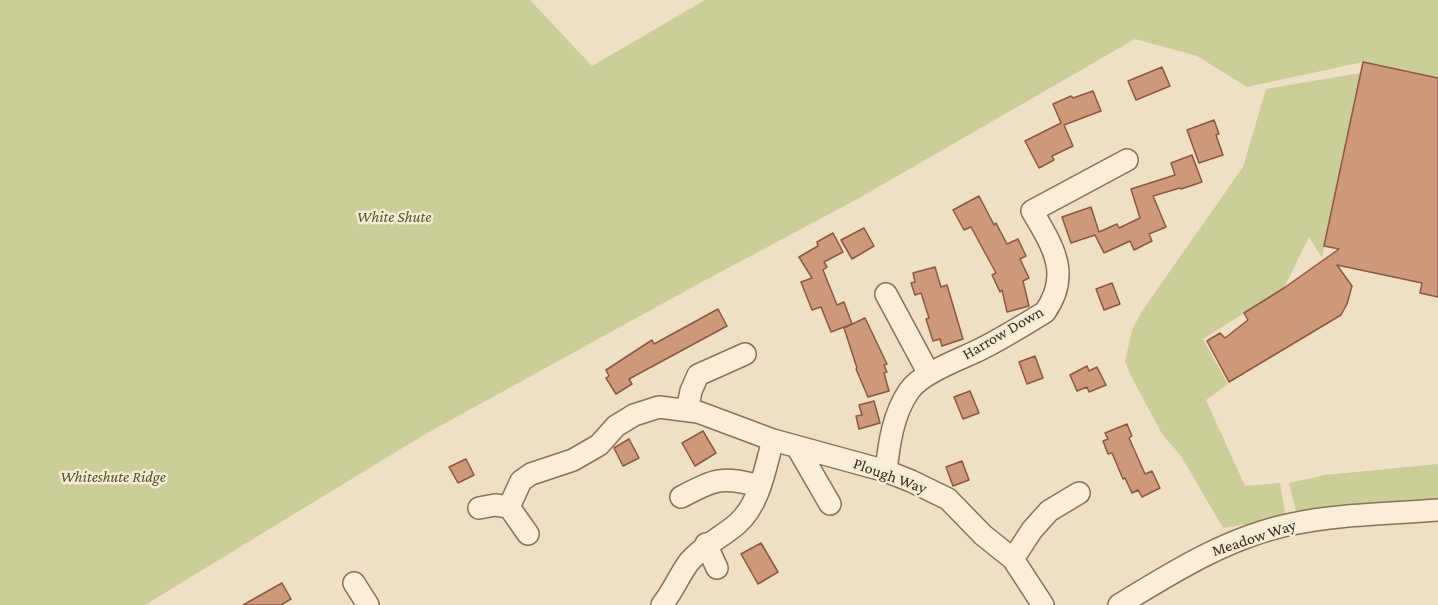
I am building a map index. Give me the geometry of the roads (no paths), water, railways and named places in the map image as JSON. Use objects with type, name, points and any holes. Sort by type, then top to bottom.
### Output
[{"type":"street","name":"Harrow Down","points":[[886,471],[896,418],[909,390],[929,375],[1046,312],[1050,305],[1057,288],[1059,271],[1054,248],[1025,215],[1127,160]]},
{"type":"street","points":[[886,294],[929,375]]},
{"type":"street","points":[[687,410],[691,391],[698,375],[745,354]]},
{"type":"street","name":"Plough Way","points":[[509,507],[521,481],[531,474],[573,460],[598,446],[616,426],[634,415],[659,407],[698,412],[773,440],[886,471],[948,499],[983,535],[1013,559],[1043,605]]},
{"type":"street","points":[[662,605],[688,563],[706,544],[737,524],[751,507],[760,486],[773,440]]},
{"type":"street","points":[[797,447],[831,504]]},
{"type":"street","points":[[681,497],[710,482],[721,480],[732,479],[760,486]]},
{"type":"street","points":[[1013,559],[1032,530],[1049,512],[1080,493]]},
{"type":"street","points":[[479,508],[495,505],[509,507],[528,534]]},
{"type":"street","name":"Meadow Way","points":[[1119,605],[1201,556],[1239,540],[1292,524],[1333,518],[1438,510]]},
{"type":"street","points":[[706,544],[717,568]]},
{"type":"street","points":[[354,583],[368,605]]},
{"type":"park label","name":"White Shute","points":[[394,217]]},
{"type":"park label","name":"Whiteshute Ridge","points":[[113,477]]}]
